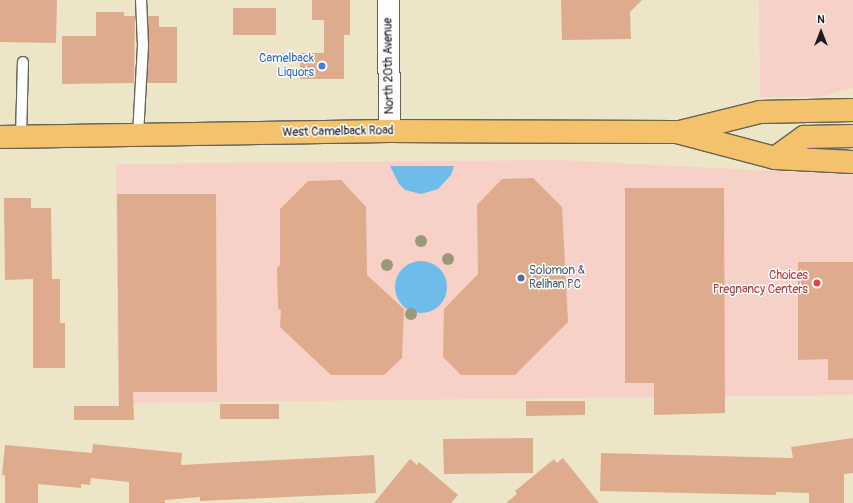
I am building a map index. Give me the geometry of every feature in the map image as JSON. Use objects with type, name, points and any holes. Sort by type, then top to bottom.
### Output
[{"type":"main road","name":"West Camelback Road","points":[[0,137],[389,131],[677,132],[760,112],[853,110]]},
{"type":"main road","name":"West Camelback Road","points":[[677,132],[775,158],[853,162]]},
{"type":"main road","points":[[775,158],[804,137],[853,136]]},
{"type":"street","name":"North 20th Avenue","points":[[388,0],[389,131]]},
{"type":"lane","points":[[138,135],[143,45],[141,0]]},
{"type":"lane","points":[[21,137],[23,62]]},
{"type":"shaded area","points":[[759,0],[853,0],[853,88],[820,97],[760,97]]},
{"type":"shaded area","points":[[558,160],[853,175],[853,395],[118,403],[116,164]]},
{"type":"water","points":[[390,166],[454,166],[451,175],[438,189],[421,194],[405,190],[399,184]]},
{"type":"water","points":[[421,261],[431,263],[439,269],[445,277],[447,287],[445,297],[439,305],[431,311],[421,313],[411,311],[403,305],[397,297],[395,287],[397,277],[403,269],[411,263]]},
{"type":"building","points":[[0,0],[57,0],[56,43],[0,42]]},
{"type":"building","points":[[312,0],[350,0],[350,35],[344,35],[344,79],[300,79],[300,53],[324,53],[324,20],[312,20]]},
{"type":"building","points":[[561,0],[642,0],[630,12],[631,39],[562,40]]},
{"type":"building","points":[[233,8],[276,8],[276,35],[233,35]]},
{"type":"building","points":[[96,12],[124,12],[124,16],[135,16],[134,83],[62,84],[62,36],[96,36]]},
{"type":"building","points":[[148,16],[159,16],[159,27],[177,27],[177,83],[147,83]]},
{"type":"building","points":[[533,178],[562,207],[568,322],[515,375],[461,375],[443,357],[444,309],[478,274],[477,205],[502,179]]},
{"type":"building","points":[[341,180],[366,207],[367,275],[404,309],[402,358],[384,375],[331,375],[280,327],[281,311],[278,308],[277,268],[280,265],[280,209],[308,181]]},
{"type":"building","points":[[625,188],[724,188],[725,413],[654,415],[654,383],[625,383]]},
{"type":"building","points":[[117,194],[216,194],[217,392],[133,392],[134,420],[74,420],[74,406],[119,406]]},
{"type":"building","points":[[4,198],[31,198],[31,208],[51,208],[52,279],[60,279],[60,323],[65,323],[65,368],[33,368],[33,279],[5,280]]},
{"type":"building","points":[[798,262],[853,262],[853,380],[828,380],[828,359],[798,360]]},
{"type":"building","points":[[526,401],[585,401],[585,415],[526,416]]},
{"type":"building","points":[[220,404],[279,404],[279,419],[220,419]]},
{"type":"building","points":[[533,438],[533,473],[444,474],[443,439]]},
{"type":"building","points":[[853,438],[853,473],[844,474],[844,503],[809,503],[809,493],[776,492],[776,495],[600,491],[601,453],[793,458],[791,447]]},
{"type":"building","points":[[93,444],[182,453],[181,465],[374,455],[376,493],[200,501],[200,497],[165,500],[165,503],[129,503],[129,482],[91,478],[90,485],[81,484],[81,488],[38,484],[38,503],[5,503],[5,475],[2,475],[5,445],[92,453]]},
{"type":"building","points":[[563,458],[599,503],[506,503],[517,494],[515,491],[554,459],[557,463]]},
{"type":"building","points":[[410,459],[417,465],[419,462],[458,495],[451,503],[374,503]]},
{"type":"place","name":"Camelback Liquors","points":[[322,66]]},
{"type":"place","name":"Solomon & Relihan PC","points":[[521,278]]},
{"type":"place","name":"Choices Pregnancy Centers","points":[[817,283]]}]
